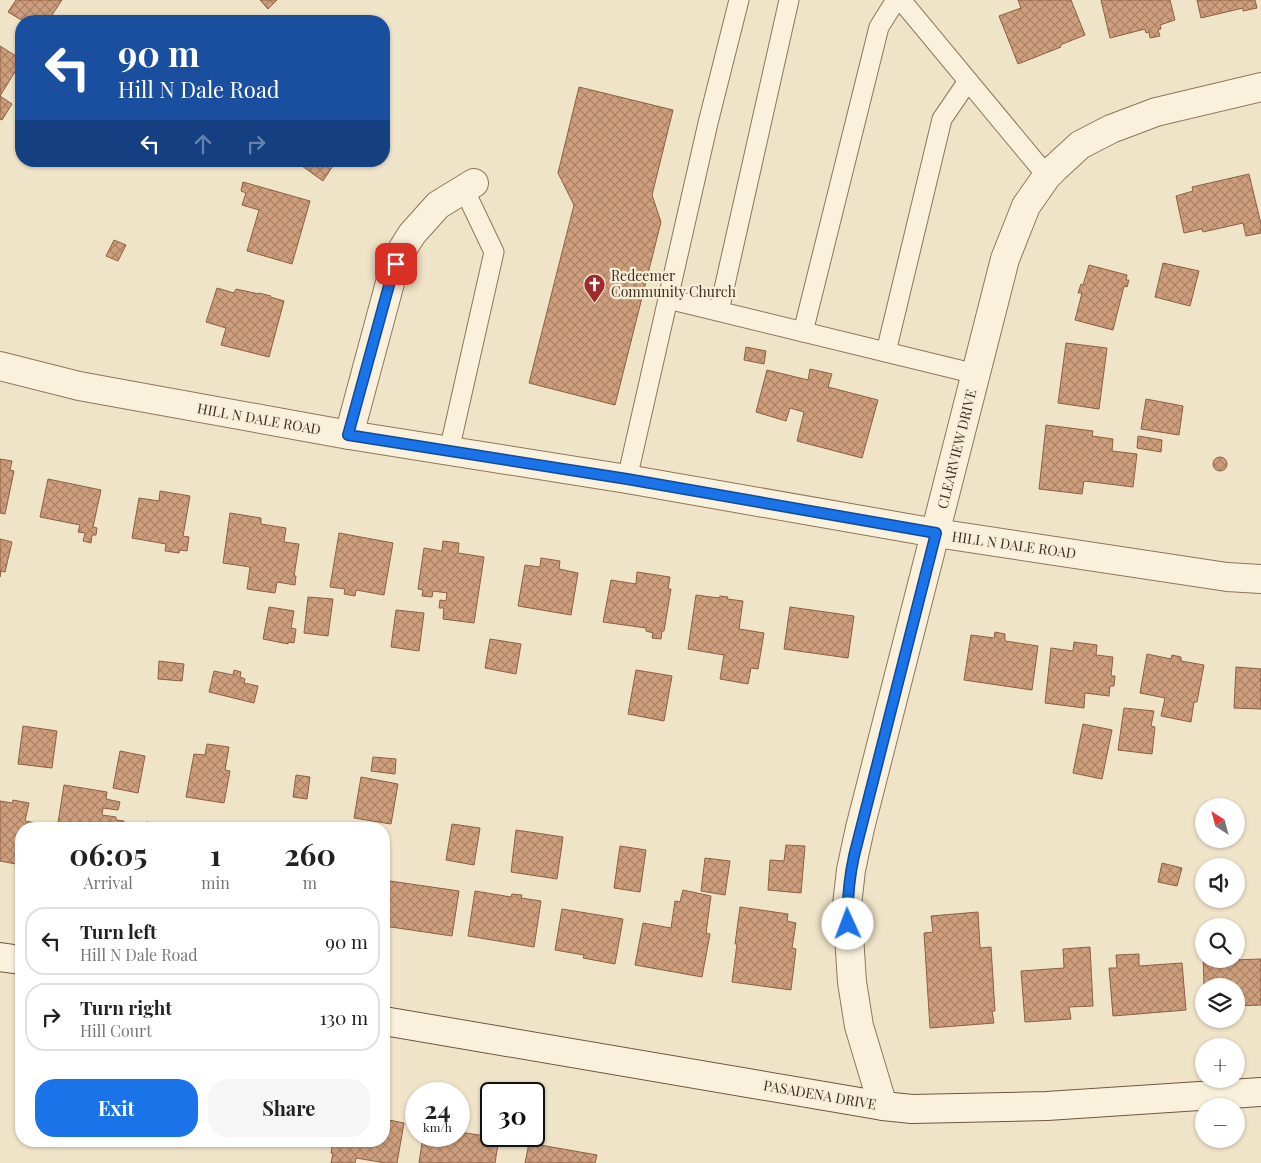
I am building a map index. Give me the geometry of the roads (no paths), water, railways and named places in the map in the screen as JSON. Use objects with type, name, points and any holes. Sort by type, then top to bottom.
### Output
[{"type":"street","name":"CLEARVIEW DRIVE","points":[[882,1106],[859,1026],[852,982],[847,905],[851,870],[860,828],[1005,260],[1026,206],[1047,176],[1080,145],[1111,129],[1156,112],[1261,87]]},
{"type":"street","points":[[348,435],[391,278],[402,250],[412,234],[438,205],[469,186]]},
{"type":"street","name":"HILL N DALE ROAD","points":[[0,366],[79,386],[348,435],[627,479],[936,533],[1227,576],[1261,579]]},
{"type":"street","points":[[0,957],[15,959]]},
{"type":"street","name":"PASADENA DRIVE","points":[[390,1022],[882,1106],[912,1109],[1047,1106],[1261,1092]]},
{"type":"lane","points":[[627,479],[738,0]]},
{"type":"lane","points":[[719,311],[789,0]]},
{"type":"lane","points":[[803,332],[879,27],[896,0]]},
{"type":"lane","points":[[901,0],[1047,176]]},
{"type":"lane","points":[[886,352],[942,119],[968,81]]},
{"type":"lane","points":[[449,451],[494,252],[469,186]]},
{"type":"lane","points":[[668,299],[976,374]]},
{"type":"place","name":"Redeemer Community Church","points":[[595,303]]}]
